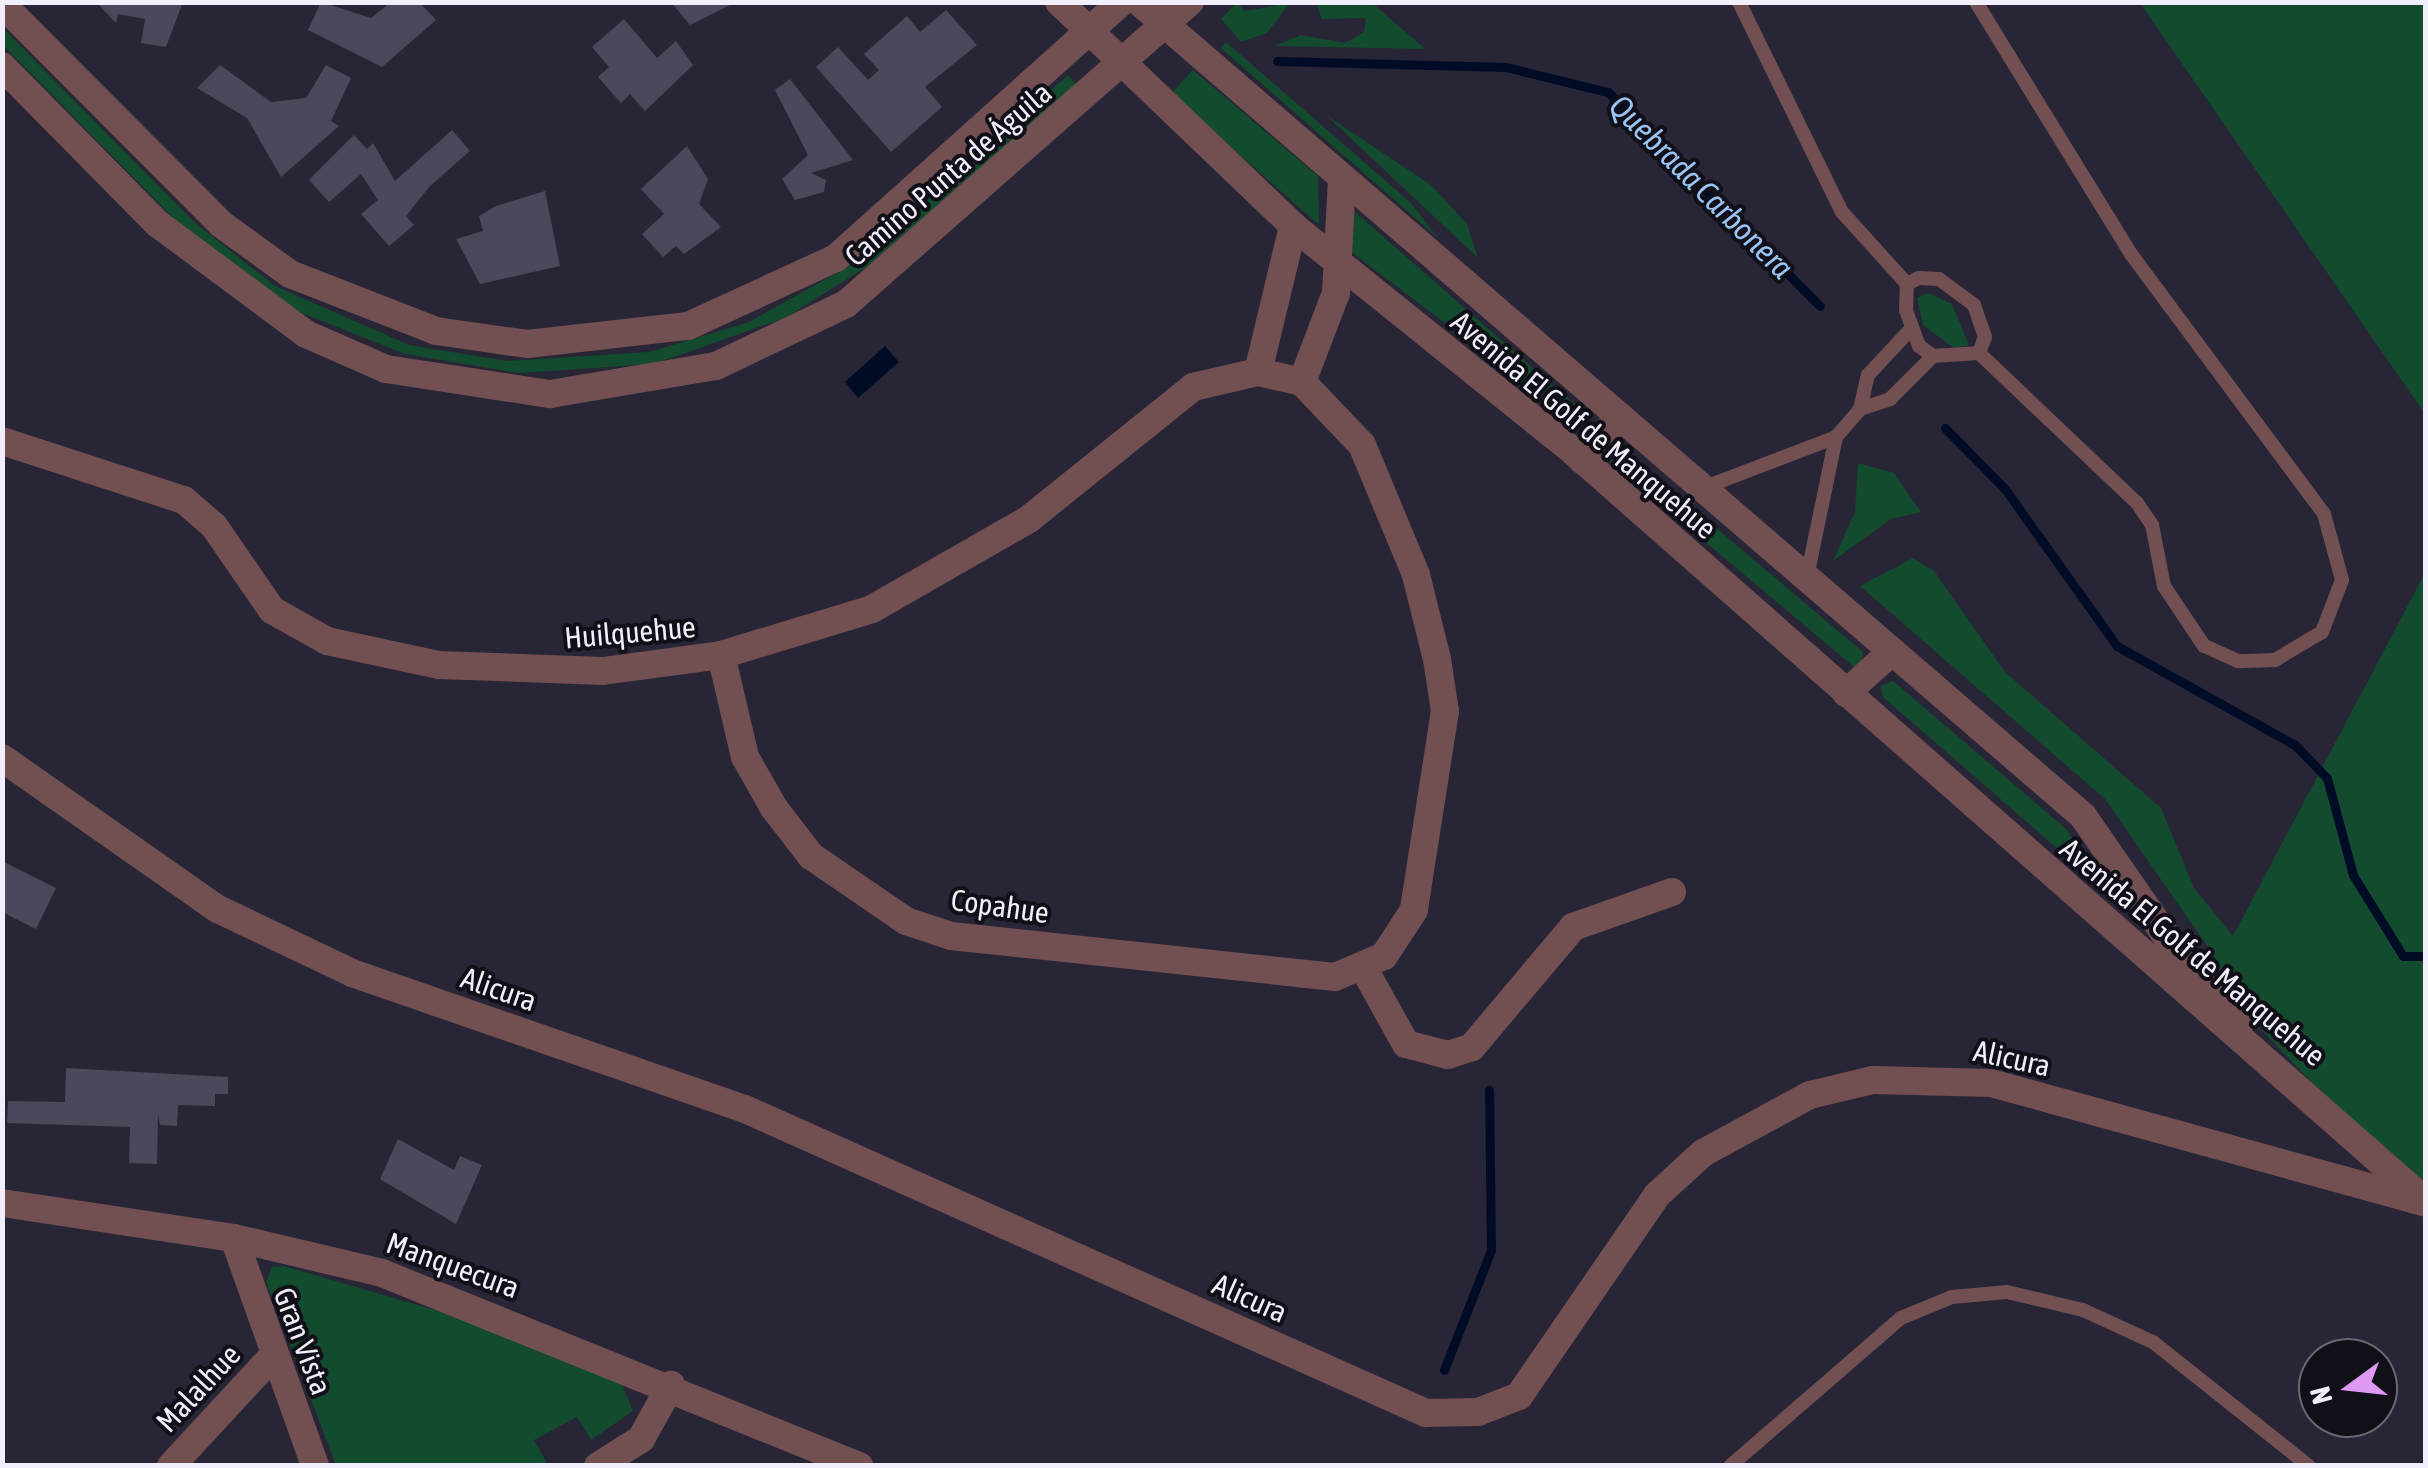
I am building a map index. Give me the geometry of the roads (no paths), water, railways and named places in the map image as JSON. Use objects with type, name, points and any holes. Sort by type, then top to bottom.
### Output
[{"type":"street","name":"Avenida El Golf de Manquehue","points":[[1059,2],[1119,67],[1338,266],[1583,461],[2310,1095]]},
{"type":"street","name":"Camino Punta de Águila","points":[[2,4],[222,224],[290,274],[436,331],[527,344],[688,326],[836,258],[1121,2]]},
{"type":"street","name":"Avenida El Golf de Manquehue","points":[[1139,2],[2083,816],[2171,943],[2310,1095]]},
{"type":"street","name":"Camino Punta de Águila","points":[[2,66],[158,224],[306,334],[386,368],[550,394],[716,366],[846,304],[1190,2]]},
{"type":"street","points":[[1342,179],[1338,266],[1302,382],[1362,445],[1393,513],[1445,711],[1414,910],[1364,969],[1406,1044],[1448,1054],[1472,1047],[1573,926],[1672,892]]},
{"type":"street","points":[[1258,372],[1293,226]]},
{"type":"street","name":"Huilquehue","points":[[2,441],[184,500],[214,526],[272,610],[352,649],[543,672],[721,656],[823,628],[948,572],[1029,519],[1175,396],[1258,372],[1302,382]]},
{"type":"street","points":[[1583,461],[1618,418]]},
{"type":"street","points":[[1846,694],[1890,653]]},
{"type":"street","name":"Copahue","points":[[721,656],[745,757],[774,808],[810,856],[906,921],[951,936],[1298,975],[1364,969]]},
{"type":"street","name":"Alicura","points":[[2,758],[218,908],[352,973],[745,1109],[1426,1413],[1478,1412],[1518,1396],[1656,1195],[1703,1153],[1810,1095],[1873,1080],[1991,1083],[2426,1202]]},
{"type":"street","points":[[2310,1095],[2426,1202]]},
{"type":"street","name":"Manquecura","points":[[2,1203],[234,1238],[382,1273],[671,1384],[859,1466]]},
{"type":"street","name":"Gran Vista","points":[[234,1238],[315,1466]]},
{"type":"street","name":"Malalhue","points":[[171,1466],[273,1356]]},
{"type":"street","points":[[598,1466],[641,1439],[671,1384]]},
{"type":"lane","points":[[1739,2],[1842,212],[1907,284],[1909,331],[1933,356]]},
{"type":"lane","points":[[1860,409],[1890,399],[1933,356],[1979,353],[2137,502],[2152,524],[2164,586],[2204,646],[2238,660],[2275,660],[2322,632],[2342,580],[2324,514],[2131,254],[1976,2]]},
{"type":"lane","points":[[1907,284],[1939,278],[1974,305],[1985,337],[1979,353]]},
{"type":"lane","points":[[1700,489],[1836,437],[1860,409],[1868,375],[1909,331]]},
{"type":"lane","points":[[1807,579],[1836,437]]},
{"type":"lane","points":[[1730,1466],[1901,1318],[1952,1297],[2007,1292],[2083,1310],[2153,1342],[2309,1466]]},
{"type":"water","points":[[885,346],[899,362],[858,398],[845,382]]},
{"type":"waterway","name":"Quebrada Carbonera","points":[[1277,61],[1506,67],[1608,92],[1820,306]]},
{"type":"waterway","name":"Quebrada Carbonera","points":[[1945,428],[2005,489],[2117,646],[2295,745],[2327,778],[2353,875],[2403,956],[2426,956]]},
{"type":"waterway","points":[[1444,1370],[1491,1250],[1489,1090]]}]
